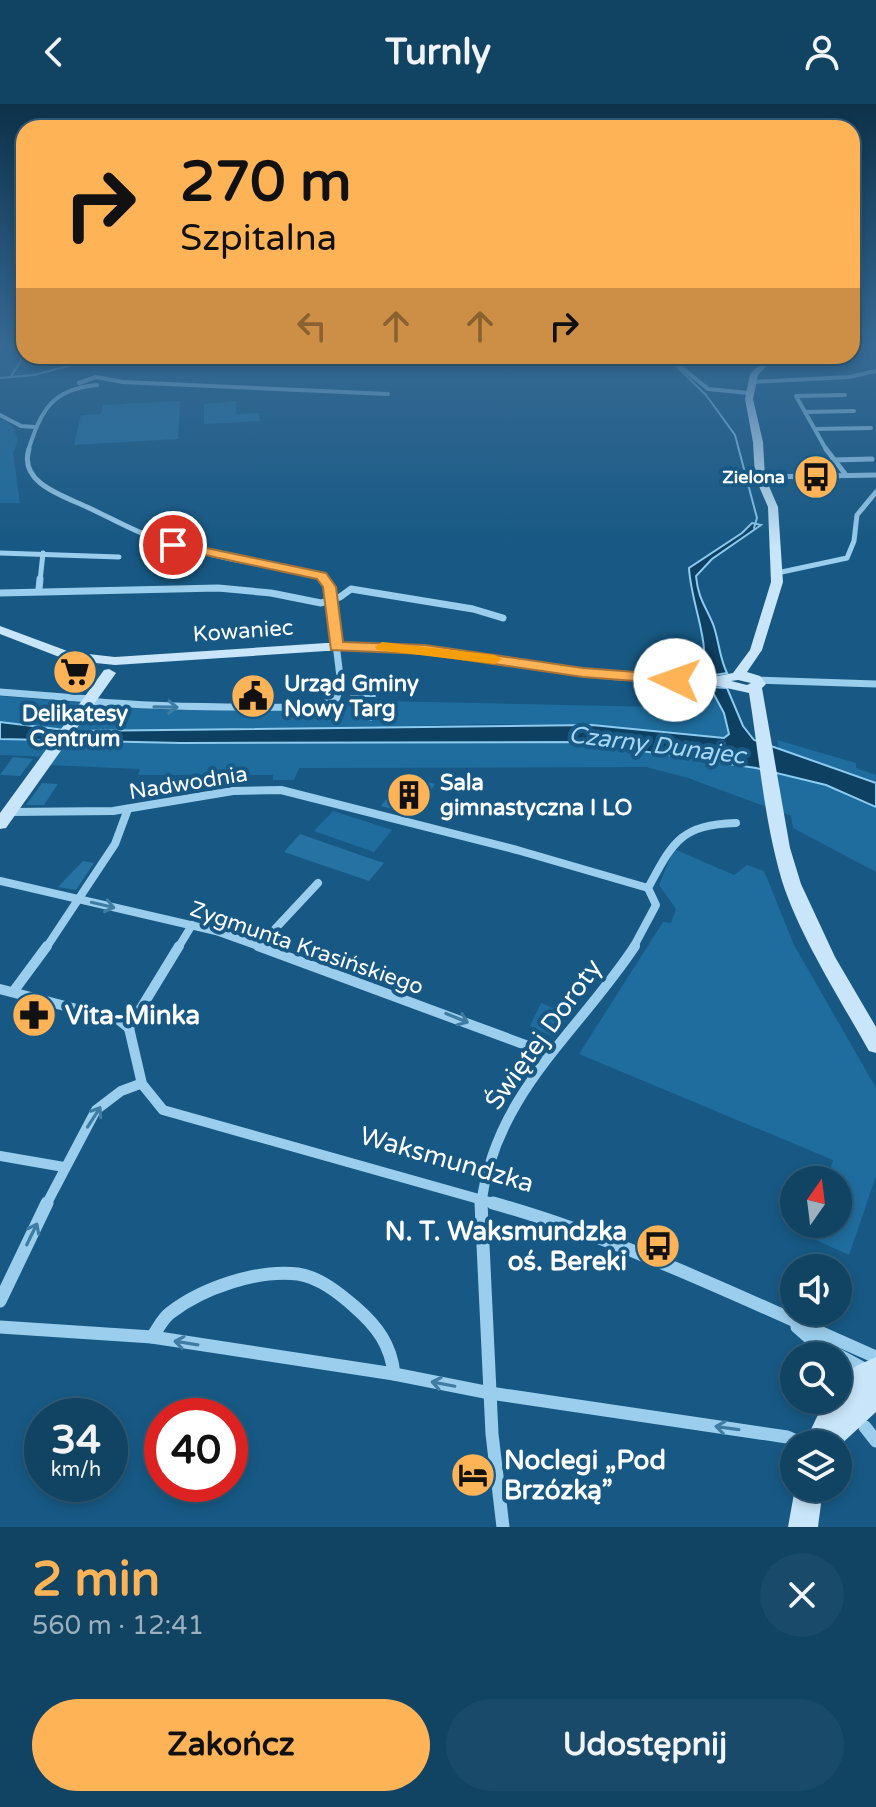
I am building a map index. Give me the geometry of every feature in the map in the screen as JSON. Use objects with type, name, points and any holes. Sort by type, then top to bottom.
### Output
[{"type":"street","points":[[0,692],[157,707],[271,707],[328,703],[336,700],[341,685],[327,582],[318,574],[173,545],[136,532],[53,493],[33,477],[27,462],[26,454],[43,413]]},
{"type":"street","points":[[753,413],[760,477],[773,507],[777,573],[775,595],[756,650],[749,659],[746,682],[764,731],[788,872],[806,919],[876,1045]]},
{"type":"street","points":[[806,413],[832,460],[846,475]]},
{"type":"street","points":[[0,415],[21,426],[35,427]]},
{"type":"street","points":[[815,429],[871,428]]},
{"type":"street","points":[[832,460],[872,459]]},
{"type":"street","points":[[760,477],[876,475]]},
{"type":"street","points":[[777,573],[847,558],[854,541],[857,515],[876,492]]},
{"type":"street","points":[[0,553],[119,557]]},
{"type":"street","points":[[39,589],[43,553]]},
{"type":"street","points":[[0,593],[39,589],[137,590],[163,587],[273,593],[294,601],[332,603],[351,589],[473,609],[503,618]]},
{"type":"street","points":[[0,630],[106,667],[89,699],[4,818]]},
{"type":"street","name":"Kowaniec","points":[[106,667],[159,658],[336,647],[417,649],[605,675],[746,682]]},
{"type":"street","points":[[746,682],[876,684]]},
{"type":"street","name":"Nadwodnia","points":[[4,818],[128,809],[233,791],[281,790],[517,850],[648,888]]},
{"type":"street","points":[[13,992],[79,899],[129,819],[128,809]]},
{"type":"street","name":"Świętej Doroty","points":[[503,1527],[490,1393],[480,1215],[483,1182],[498,1135],[550,1054],[616,972],[650,922],[656,905],[648,888],[676,837],[703,824],[736,823]]},
{"type":"street","name":"Zygmunta Krasińskiego","points":[[0,881],[192,925],[260,945],[550,1054]]},
{"type":"street","points":[[260,945],[318,883]]},
{"type":"street","points":[[129,1028],[192,925]]},
{"type":"street","points":[[0,989],[119,1020],[129,1028],[140,1084],[121,1091],[96,1110],[64,1167],[0,1301]]},
{"type":"street","name":"Waksmundzka","points":[[140,1084],[151,1103],[175,1115],[482,1198],[640,1254],[793,1323],[814,1342],[875,1374]]},
{"type":"street","points":[[0,1156],[64,1167]]},
{"type":"street","points":[[152,1337],[169,1314],[224,1287],[266,1274],[299,1274],[321,1282],[379,1327],[393,1353],[394,1374]]},
{"type":"street","points":[[0,1327],[152,1337],[394,1374],[490,1393],[780,1436]]},
{"type":"street","points":[[830,1430],[875,1374]]},
{"type":"street","points":[[865,1427],[876,1441]]},
{"type":"street","points":[[803,1527],[807,1502]]},
{"type":"shaded area","points":[[0,418],[13,426],[18,441],[13,453],[20,503],[0,503]]},
{"type":"shaded area","points":[[696,687],[710,687],[724,713],[729,734],[725,738],[527,724],[187,733],[62,729],[0,722],[0,696],[166,710],[299,709],[336,706],[342,702],[381,701],[661,707],[684,703]]},
{"type":"shaded area","points":[[0,739],[181,743],[581,742],[756,768],[826,785],[876,807],[876,872],[793,828],[791,816],[688,778],[646,767],[299,768],[294,780],[273,780],[273,775],[138,775],[140,769],[48,765],[53,757],[0,755]]},
{"type":"shaded area","points":[[777,740],[856,763],[856,768],[876,775],[876,783],[779,749]]},
{"type":"shaded area","points":[[333,811],[392,830],[374,852],[314,831]]},
{"type":"shaded area","points":[[674,849],[734,875],[747,865],[764,871],[794,945],[876,1088],[876,1176],[849,1254],[811,1238],[852,1238],[852,1166],[831,1166],[833,1160],[579,1054],[663,922],[671,923],[676,909],[659,885]]},
{"type":"shaded area","points":[[541,1003],[570,1015],[554,1037],[530,1026]]},
{"type":"water","points":[[752,523],[761,525],[712,559],[696,576],[727,673],[703,677],[704,649],[689,568]]},
{"type":"water","name":"Czarny Dunajec","points":[[710,687],[727,688],[743,726],[754,740],[876,783],[876,807],[826,785],[756,768],[581,742],[181,743],[0,739],[0,722],[73,731],[592,725],[724,738],[729,734],[724,713]]},
{"type":"building","points":[[179,413],[178,439],[74,445],[81,415]]},
{"type":"building","points":[[204,413],[259,413],[260,421],[204,424]]},
{"type":"building","name":"Urząd Gminy Nowy Targ","points":[[270,690],[269,701],[235,700],[237,691]]},
{"type":"building","points":[[13,757],[33,759],[20,776],[0,775]]},
{"type":"building","name":"Sala gimnastyczna I LO","points":[[403,776],[435,784],[414,815],[381,806]]},
{"type":"building","points":[[42,783],[58,784],[44,805],[26,805]]},
{"type":"building","points":[[300,834],[384,863],[369,881],[284,852]]},
{"type":"building","points":[[83,861],[94,863],[76,890],[58,887]]},
{"type":"waterway","name":"Kowaniec","points":[[719,413],[735,435],[757,518],[754,528]]},
{"type":"waterway","points":[[351,696],[375,696]]},
{"type":"waterway","points":[[352,708],[371,720],[369,710]]},
{"type":"slow traffic","points":[[382,647],[495,659]]},
{"type":"place","name":"Zielona","points":[[816,477]]},
{"type":"place","name":"Delikatesy Centrum","points":[[75,672]]},
{"type":"place","name":"Urząd Gminy Nowy Targ","points":[[253,696]]},
{"type":"place","name":"Sala gimnastyczna I LO","points":[[409,795]]},
{"type":"place","name":"Vita-Minka","points":[[34,1015]]},
{"type":"place","name":"N. T. Waksmundzka oś. Bereki","points":[[658,1246]]},
{"type":"place","name":"Noclegi „Pod Brzózką”","points":[[473,1475]]},
{"type":"route","points":[[173,545],[313,573],[326,579],[336,647],[456,653],[583,673],[675,680]]}]
